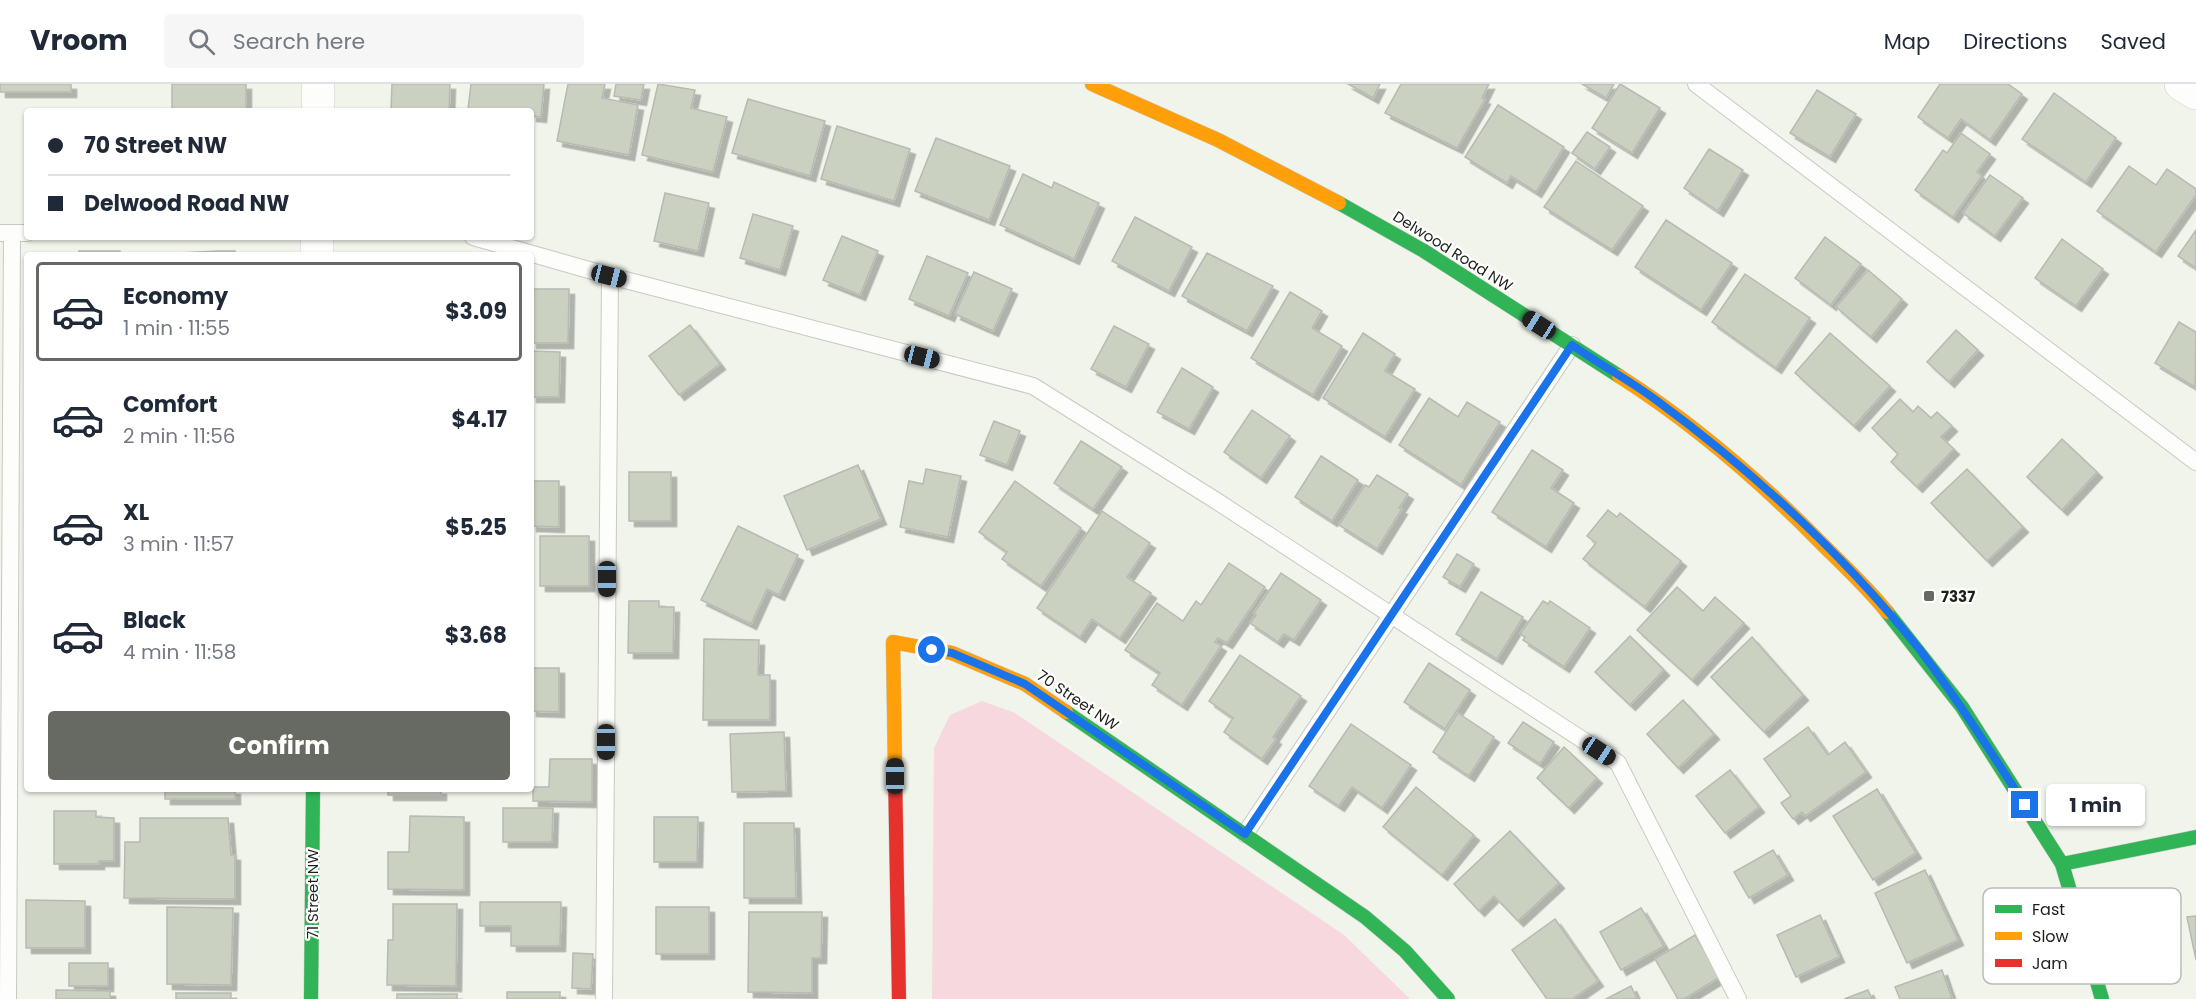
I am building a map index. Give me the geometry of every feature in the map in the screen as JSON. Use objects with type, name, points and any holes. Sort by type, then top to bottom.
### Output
[{"type":"street","points":[[318,84],[318,108]]},
{"type":"street","name":"Delwood Road NW","points":[[1092,84],[1218,140],[1322,193],[1424,251],[1654,398],[1716,445],[1775,496],[1833,553],[1919,650],[1962,707],[2062,864],[2069,888]]},
{"type":"street","points":[[2181,84],[2196,93]]},
{"type":"street","name":"70 Street NW","points":[[899,999],[893,642],[952,653],[1025,684],[1365,917],[1405,951],[1448,999]]},
{"type":"street","name":"71 Street NW","points":[[311,999],[313,792]]},
{"type":"street","points":[[2062,864],[2196,837]]},
{"type":"street","name":"Delwood Road NW","points":[[2098,984],[2102,999]]},
{"type":"lane","points":[[1696,84],[2196,462]]},
{"type":"lane","points":[[8,999],[13,233]]},
{"type":"lane","points":[[483,240],[525,252]]},
{"type":"lane","points":[[534,255],[1033,386],[1215,500],[1618,763],[1738,999]]},
{"type":"lane","points":[[604,999],[609,276]]},
{"type":"lane","points":[[1245,834],[1572,345]]},
{"type":"shaded area","points":[[982,701],[1015,713],[1344,935],[1410,999],[932,999],[934,748],[950,715]]},
{"type":"building","points":[[0,84],[71,84],[71,92],[0,92]]},
{"type":"building","points":[[172,84],[246,84],[246,108],[172,108]]},
{"type":"building","points":[[392,84],[450,84],[449,108],[391,108]]},
{"type":"building","points":[[471,84],[544,84],[541,117],[534,116],[534,108],[468,108]]},
{"type":"building","points":[[568,84],[605,84],[602,98],[638,105],[629,155],[557,141]]},
{"type":"building","points":[[616,84],[644,84],[641,100],[614,96]]},
{"type":"building","points":[[658,84],[695,90],[691,108],[727,117],[713,172],[642,155]]},
{"type":"building","points":[[1348,84],[1380,84],[1373,98]]},
{"type":"building","points":[[1401,84],[1489,84],[1482,98],[1485,99],[1457,148],[1385,113]]},
{"type":"building","points":[[1582,84],[1614,84],[1606,98]]},
{"type":"building","points":[[1620,84],[1660,108],[1632,153],[1592,128]]},
{"type":"building","points":[[1940,84],[2008,84],[2022,94],[1990,140],[1961,119],[1948,138],[1918,117]]},
{"type":"building","points":[[1817,90],[1856,114],[1830,157],[1790,133]]},
{"type":"building","points":[[2054,93],[2116,138],[2086,182],[2022,139]]},
{"type":"building","points":[[748,99],[825,121],[810,176],[732,153]]},
{"type":"building","points":[[1498,105],[1564,147],[1536,192],[1511,176],[1507,183],[1465,157]]},
{"type":"building","points":[[837,126],[910,149],[894,201],[821,179]]},
{"type":"building","points":[[1587,132],[1610,147],[1595,169],[1572,153]]},
{"type":"building","points":[[1961,133],[1990,154],[1977,172],[1982,176],[1953,217],[1915,190],[1943,150],[1947,153]]},
{"type":"building","points":[[936,138],[1010,166],[989,220],[915,191]]},
{"type":"building","points":[[1709,149],[1743,170],[1718,211],[1684,188]]},
{"type":"building","points":[[1576,161],[1643,206],[1612,250],[1544,207]]},
{"type":"building","points":[[2129,166],[2156,185],[2167,169],[2196,189],[2196,195],[2156,252],[2097,211]]},
{"type":"building","points":[[1023,174],[1052,188],[1054,182],[1099,203],[1074,259],[1000,225]]},
{"type":"building","points":[[1990,175],[2023,198],[1995,236],[1963,213]]},
{"type":"building","points":[[665,193],[709,203],[698,251],[654,241]]},
{"type":"building","points":[[753,214],[793,226],[780,270],[740,258]]},
{"type":"building","points":[[1135,217],[1192,247],[1169,291],[1112,261]]},
{"type":"building","points":[[1666,220],[1732,263],[1701,310],[1635,267]]},
{"type":"building","points":[[2196,230],[2196,268],[2178,256]]},
{"type":"building","points":[[842,236],[878,251],[860,295],[823,280]]},
{"type":"building","points":[[1825,237],[1861,264],[1831,305],[1795,278]]},
{"type":"building","points":[[2062,239],[2103,269],[2076,306],[2035,278]]},
{"type":"building","points":[[79,251],[120,251],[120,252]]},
{"type":"building","points":[[219,251],[235,251],[235,252],[198,252]]},
{"type":"building","points":[[1207,253],[1273,286],[1247,331],[1182,296]]},
{"type":"building","points":[[927,256],[968,273],[949,316],[909,299]]},
{"type":"building","points":[[1868,270],[1902,299],[1871,337],[1836,307]]},
{"type":"building","points":[[974,272],[1012,289],[993,331],[955,314]]},
{"type":"building","points":[[1745,274],[1810,318],[1776,368],[1712,322]]},
{"type":"building","points":[[534,289],[569,289],[568,343],[534,343]]},
{"type":"building","points":[[1290,292],[1322,311],[1312,328],[1342,346],[1313,395],[1251,358]]},
{"type":"building","points":[[2179,322],[2196,332],[2195,387],[2155,363]]},
{"type":"building","points":[[690,325],[720,364],[679,395],[649,356]]},
{"type":"building","points":[[1114,326],[1149,344],[1126,387],[1091,369]]},
{"type":"building","points":[[1956,330],[1978,350],[1949,382],[1927,362]]},
{"type":"building","points":[[1363,333],[1395,354],[1385,371],[1415,389],[1385,437],[1323,398]]},
{"type":"building","points":[[1830,333],[1890,386],[1854,426],[1795,373]]},
{"type":"building","points":[[534,351],[560,352],[559,397],[534,397]]},
{"type":"building","points":[[1182,368],[1213,387],[1189,429],[1157,412]]},
{"type":"building","points":[[1429,398],[1458,417],[1467,402],[1500,422],[1461,485],[1399,445]]},
{"type":"building","points":[[1900,399],[1913,412],[1918,406],[1931,418],[1937,412],[1952,426],[1941,437],[1954,449],[1917,487],[1891,462],[1898,454],[1872,428]]},
{"type":"building","points":[[1252,410],[1290,436],[1261,478],[1224,452]]},
{"type":"building","points":[[994,421],[1020,431],[1007,465],[980,455]]},
{"type":"building","points":[[2062,439],[2097,472],[2062,510],[2027,477]]},
{"type":"building","points":[[1081,441],[1122,467],[1093,509],[1054,483]]},
{"type":"building","points":[[1532,450],[1563,470],[1551,488],[1574,503],[1546,547],[1492,512]]},
{"type":"building","points":[[1321,456],[1358,480],[1332,521],[1295,497]]},
{"type":"building","points":[[858,465],[881,519],[807,550],[784,496]]},
{"type":"building","points":[[926,469],[961,476],[948,537],[900,527],[909,481],[923,484]]},
{"type":"building","points":[[1967,469],[2023,527],[1987,561],[1931,503]]},
{"type":"building","points":[[629,472],[671,472],[671,521],[629,521]]},
{"type":"building","points":[[1377,475],[1408,494],[1399,508],[1402,509],[1377,549],[1339,525],[1365,485],[1369,487]]},
{"type":"building","points":[[534,481],[559,481],[559,527],[534,526]]},
{"type":"building","points":[[1015,481],[1081,528],[1041,586],[1002,559],[1007,552],[979,532]]},
{"type":"building","points":[[1608,510],[1617,517],[1620,513],[1681,561],[1645,607],[1583,559],[1596,543],[1587,536]]},
{"type":"building","points":[[1102,511],[1150,543],[1127,577],[1151,593],[1120,638],[1092,619],[1080,637],[1037,608]]},
{"type":"building","points":[[738,526],[798,555],[779,595],[767,589],[751,624],[701,600]]},
{"type":"building","points":[[540,536],[589,536],[589,586],[540,586]]},
{"type":"building","points":[[1457,554],[1474,564],[1460,587],[1443,577]]},
{"type":"building","points":[[1229,563],[1265,587],[1227,643],[1218,638],[1215,642],[1221,646],[1182,705],[1152,685],[1160,673],[1125,650],[1157,603],[1183,621],[1196,601],[1201,605]]},
{"type":"building","points":[[1281,573],[1321,600],[1294,640],[1284,634],[1278,642],[1250,623],[1256,615],[1254,613]]},
{"type":"building","points":[[1677,587],[1703,611],[1715,597],[1744,623],[1692,680],[1637,630]]},
{"type":"building","points":[[1481,592],[1523,617],[1497,659],[1456,634]]},
{"type":"building","points":[[629,601],[659,601],[659,607],[674,607],[673,653],[628,653]]},
{"type":"building","points":[[1543,601],[1548,604],[1550,601],[1590,628],[1564,667],[1523,640],[1525,637],[1520,634]]},
{"type":"building","points":[[1630,636],[1664,670],[1630,705],[1595,672]]},
{"type":"building","points":[[1752,637],[1803,695],[1764,732],[1711,677]]},
{"type":"building","points":[[704,639],[759,640],[758,675],[770,675],[770,720],[703,720]]},
{"type":"building","points":[[1240,655],[1301,696],[1273,737],[1276,739],[1262,759],[1224,732],[1233,718],[1209,701]]},
{"type":"building","points":[[1429,663],[1470,690],[1445,729],[1404,702]]},
{"type":"building","points":[[534,668],[559,668],[559,712],[534,711]]},
{"type":"building","points":[[1683,700],[1714,734],[1678,768],[1647,734]]},
{"type":"building","points":[[1458,713],[1494,737],[1469,776],[1433,752]]},
{"type":"building","points":[[1523,722],[1554,742],[1540,764],[1508,743]]},
{"type":"building","points":[[1351,724],[1411,765],[1382,808],[1352,787],[1339,806],[1309,786]]},
{"type":"building","points":[[1808,727],[1828,755],[1845,742],[1866,772],[1805,816],[1802,812],[1793,819],[1781,803],[1791,796],[1764,759]]},
{"type":"building","points":[[784,732],[786,791],[732,792],[730,734]]},
{"type":"building","points":[[1564,747],[1597,778],[1569,808],[1537,778]]},
{"type":"building","points":[[550,759],[592,759],[592,802],[533,801],[534,787],[549,787]]},
{"type":"building","points":[[1730,770],[1759,807],[1725,833],[1696,796]]},
{"type":"building","points":[[1416,787],[1474,835],[1442,875],[1383,827]]},
{"type":"building","points":[[1877,789],[1916,853],[1873,880],[1833,816]]},
{"type":"building","points":[[165,792],[235,792],[235,799],[165,799]]},
{"type":"building","points":[[388,792],[441,792],[441,795],[388,795]]},
{"type":"building","points":[[503,808],[553,808],[552,842],[503,842]]},
{"type":"building","points":[[54,811],[96,811],[96,817],[114,818],[114,861],[99,861],[99,864],[54,864]]},
{"type":"building","points":[[410,816],[464,817],[464,890],[388,889],[388,852],[409,852]]},
{"type":"building","points":[[654,817],[698,817],[697,862],[654,862]]},
{"type":"building","points":[[140,818],[228,818],[231,855],[235,855],[235,899],[124,898],[125,842],[140,842]]},
{"type":"building","points":[[744,823],[794,823],[796,898],[744,898]]},
{"type":"building","points":[[1510,831],[1559,883],[1518,921],[1494,896],[1479,911],[1454,884]]},
{"type":"building","points":[[1773,850],[1788,875],[1749,898],[1734,872]]},
{"type":"building","points":[[1925,870],[1958,940],[1907,963],[1875,893]]},
{"type":"building","points":[[26,900],[85,901],[85,948],[26,948]]},
{"type":"building","points":[[480,902],[561,902],[560,946],[511,946],[511,926],[480,926]]},
{"type":"building","points":[[393,904],[457,904],[456,986],[387,985],[388,940],[393,940]]},
{"type":"building","points":[[167,907],[233,908],[231,985],[167,984]]},
{"type":"building","points":[[656,907],[709,907],[709,954],[656,954]]},
{"type":"building","points":[[1641,908],[1664,946],[1621,970],[1600,932]]},
{"type":"building","points":[[749,912],[822,912],[821,958],[812,958],[812,993],[748,992]]},
{"type":"building","points":[[1820,915],[1839,957],[1796,977],[1777,935]]},
{"type":"building","points":[[2196,916],[2196,960],[2187,917]]},
{"type":"building","points":[[1555,919],[1598,981],[1572,999],[1547,999],[1512,950]]},
{"type":"building","points":[[1695,935],[1720,977],[1684,999],[1678,999],[1655,959]]},
{"type":"building","points":[[573,953],[593,954],[591,989],[572,988]]},
{"type":"building","points":[[69,963],[108,963],[108,986],[69,986]]},
{"type":"building","points":[[1942,970],[1952,999],[1900,999],[1895,987]]},
{"type":"building","points":[[1631,986],[1637,999],[1606,999]]},
{"type":"building","points":[[56,990],[110,991],[110,999],[56,999]]},
{"type":"building","points":[[1868,990],[1872,999],[1844,999]]},
{"type":"building","points":[[507,992],[560,992],[560,999],[507,999]]},
{"type":"building","points":[[176,993],[231,993],[231,999],[176,999]]},
{"type":"building","points":[[397,994],[457,994],[457,999],[397,999]]},
{"type":"traffic: fast","points":[[1339,203],[1424,251],[1619,376]]},
{"type":"traffic: fast","points":[[1887,612],[1962,707],[2062,864],[2069,888]]},
{"type":"traffic: fast","points":[[1066,712],[1365,917],[1405,951],[1448,999]]},
{"type":"traffic: fast","points":[[311,999],[313,792]]},
{"type":"traffic: fast","points":[[2062,864],[2196,837]]},
{"type":"traffic: fast","points":[[2098,984],[2102,999]]},
{"type":"traffic: slow","points":[[1092,84],[1218,140],[1339,203]]},
{"type":"traffic: slow","points":[[1619,376],[1673,413],[1749,475],[1797,519],[1887,612]]},
{"type":"traffic: slow","points":[[895,770],[893,642],[952,653],[1025,684],[1066,712]]},
{"type":"traffic: jam","points":[[895,770],[899,999]]},
{"type":"place","name":"7337","points":[[1929,596]]},
{"type":"route","points":[[932,650],[952,653],[1025,684],[1245,834],[1572,345],[1654,398],[1716,445],[1775,496],[1825,544],[1874,596],[1919,650],[1962,707],[2025,805]]}]
